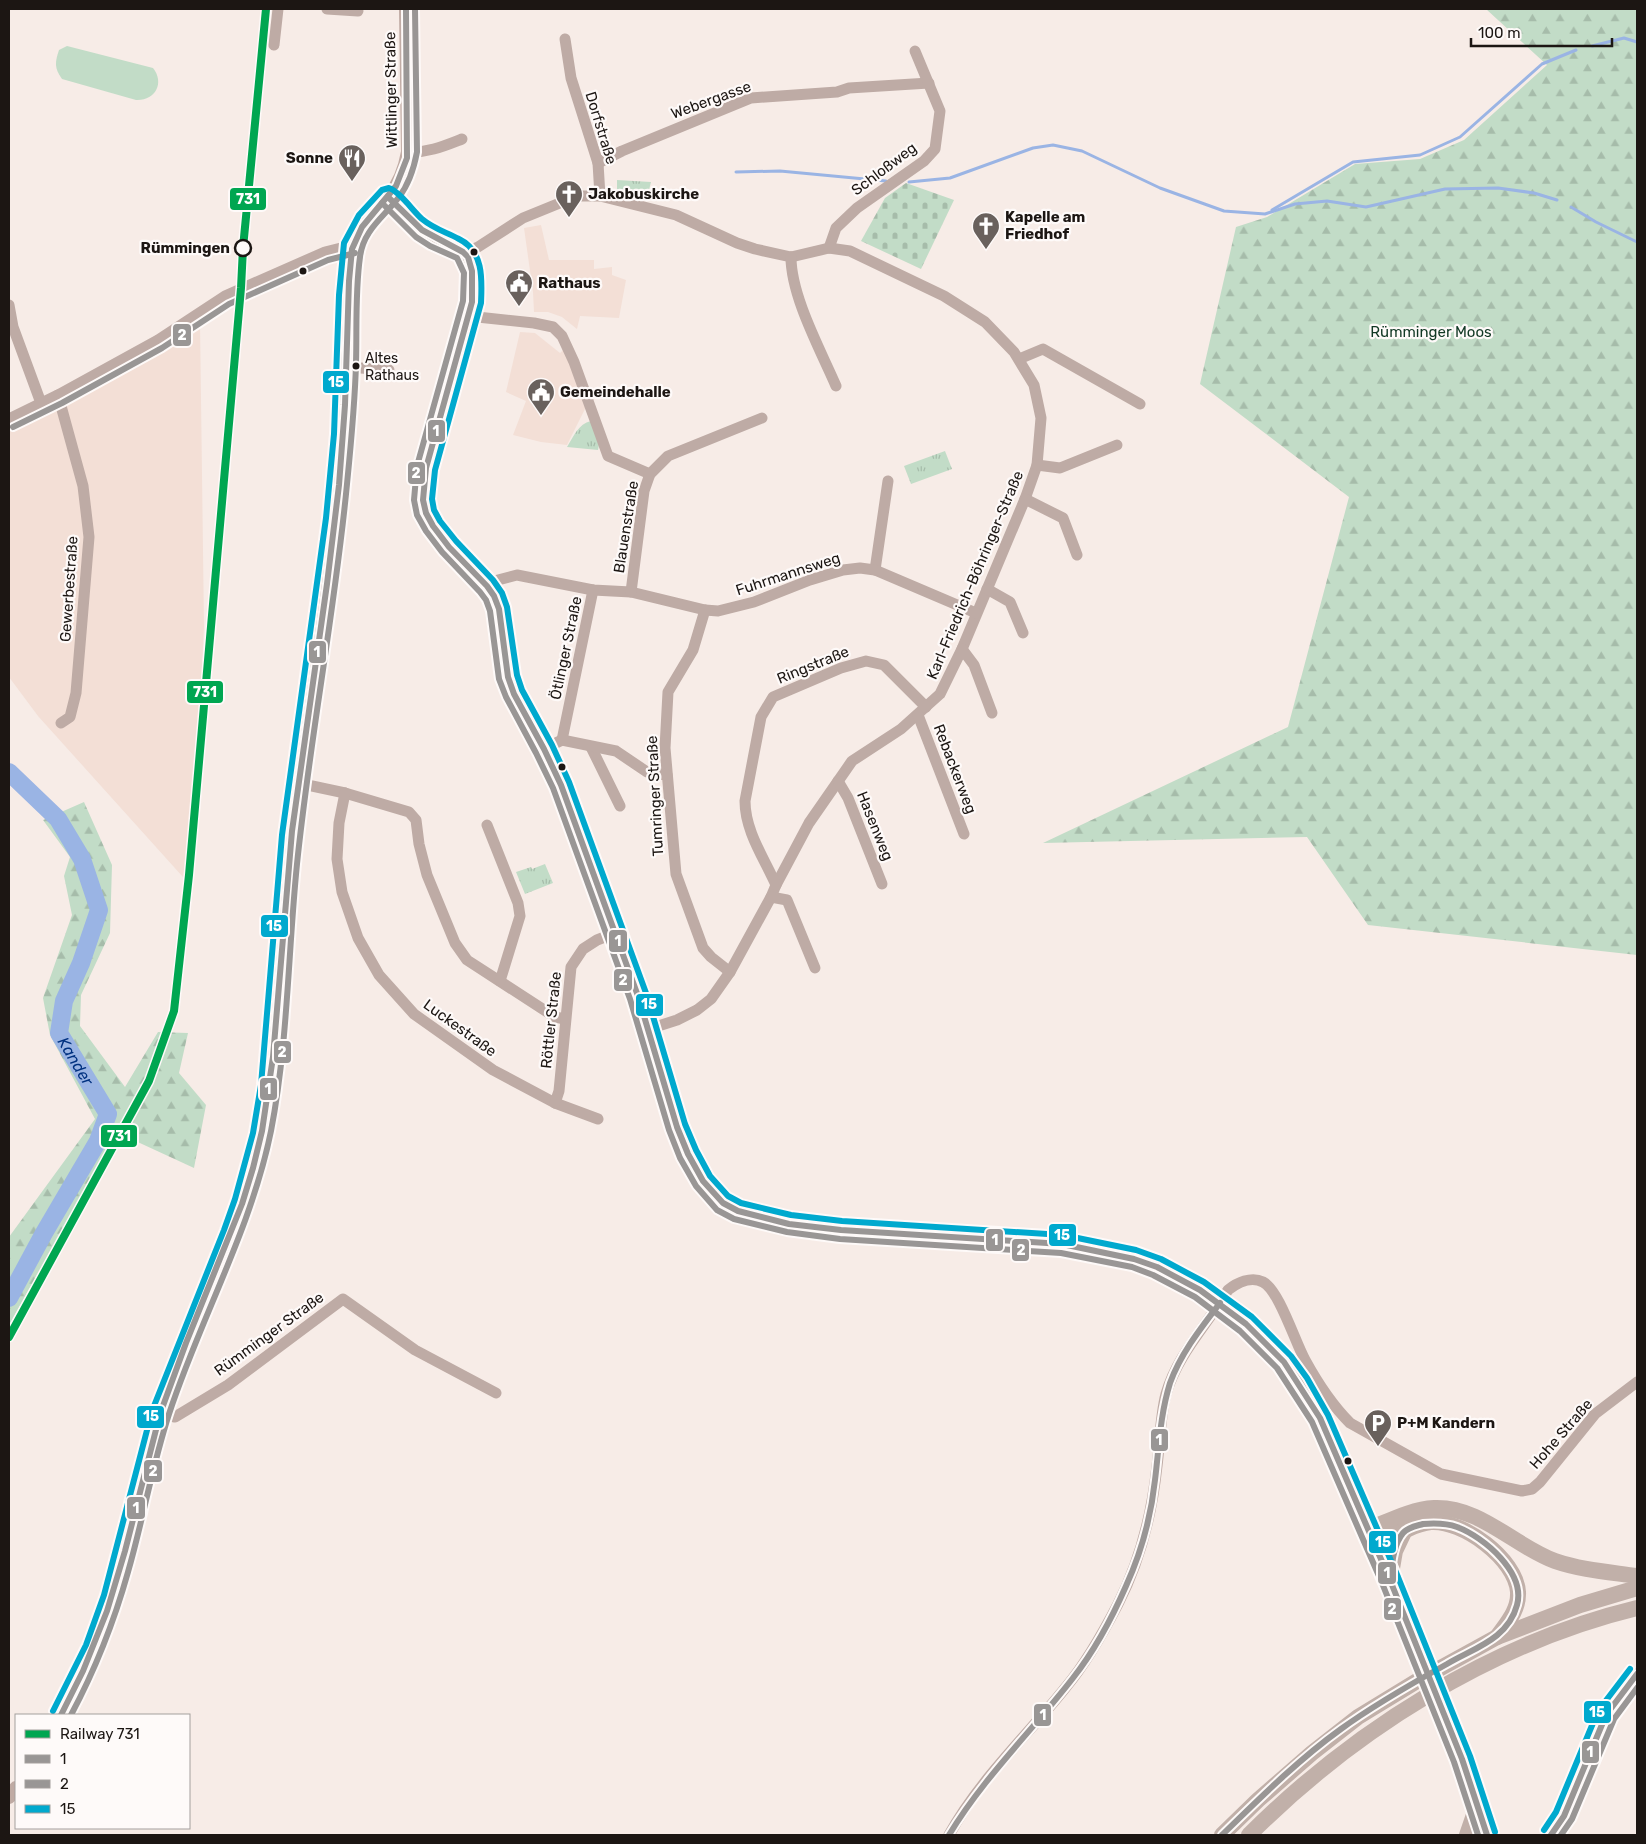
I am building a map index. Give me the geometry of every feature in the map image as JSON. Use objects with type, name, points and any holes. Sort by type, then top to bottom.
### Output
[{"type":"highway","points":[[1369,1529],[1422,1510],[1447,1508],[1478,1518],[1554,1561],[1585,1569],[1637,1576]]},
{"type":"highway","points":[[1369,1529],[1386,1536],[1404,1532],[1416,1525],[1431,1522],[1448,1524],[1467,1531],[1488,1546],[1506,1563],[1516,1580],[1518,1591],[1517,1603],[1513,1614],[1498,1637]]},
{"type":"highway","points":[[1390,1580],[1396,1551],[1404,1532]]},
{"type":"highway","points":[[1222,1835],[1312,1752],[1358,1717],[1466,1653],[1498,1637],[1580,1605],[1637,1588]]},
{"type":"highway","points":[[1250,1835],[1270,1814],[1323,1768],[1368,1734],[1430,1695],[1498,1657],[1541,1638],[1637,1608]]},
{"type":"highway","points":[[1467,1835],[1478,1803]]},
{"type":"main road","name":"Wittlinger Straße","points":[[353,245],[366,220],[388,197],[404,171],[408,152],[406,9]]},
{"type":"main road","points":[[61,1714],[94,1648],[112,1598],[160,1414],[174,1373],[232,1233],[262,1135],[274,1050],[287,875],[298,782],[335,519],[344,435],[348,295],[353,245]]},
{"type":"street","points":[[274,45],[278,9]]},
{"type":"street","points":[[326,9],[358,11]]},
{"type":"street","name":"Dorfstraße","points":[[565,39],[571,78],[598,163],[600,196]]},
{"type":"street","name":"Schloßweg","points":[[829,248],[836,228],[857,208],[924,161],[935,149],[940,111],[915,51]]},
{"type":"street","name":"Webergasse","points":[[598,163],[622,151],[751,98],[837,92],[850,88],[929,83]]},
{"type":"street","points":[[408,152],[432,151],[462,139]]},
{"type":"street","points":[[464,254],[524,218],[577,196],[600,196]]},
{"type":"street","name":"Karl-Friedrich-Böhringer-Straße","points":[[600,196],[676,215],[737,243],[791,257],[829,248],[850,251],[944,296],[986,322],[1019,359],[1034,385],[1041,418],[1037,465],[1025,499],[962,649],[940,694],[901,729],[852,761],[809,823],[776,885],[772,897],[730,972],[711,1000],[697,1010],[677,1020],[649,1029]]},
{"type":"street","points":[[388,197],[417,227],[430,236],[457,248],[470,260],[472,268],[472,302],[426,468],[423,500],[426,513],[449,547],[487,586],[500,609],[508,677],[514,694],[561,785],[649,1029],[674,1120],[688,1154],[703,1181],[723,1203],[738,1211],[789,1224],[841,1230],[1062,1244],[1134,1259],[1179,1278],[1220,1303],[1246,1324],[1284,1362],[1320,1418],[1369,1529],[1449,1727],[1478,1803],[1487,1835]]},
{"type":"street","points":[[9,419],[58,395],[158,340],[225,296],[325,252],[353,245]]},
{"type":"street","points":[[791,257],[791,271],[804,310],[836,386]]},
{"type":"street","points":[[9,305],[13,327],[41,403]]},
{"type":"street","points":[[468,316],[534,323],[553,327],[562,336],[574,362],[608,456],[650,474]]},
{"type":"street","points":[[1019,359],[1043,349],[1140,404]]},
{"type":"street","points":[[346,367],[389,370]]},
{"type":"street","name":"Gewerbestraße","points":[[58,395],[83,486],[89,537],[76,692],[70,718],[61,724]]},
{"type":"street","name":"Blauenstraße","points":[[631,592],[644,491],[650,474],[668,456],[762,418]]},
{"type":"street","points":[[1037,465],[1060,468],[1117,445]]},
{"type":"street","points":[[875,570],[888,481]]},
{"type":"street","points":[[1025,499],[1063,518],[1078,555]]},
{"type":"street","name":"Fuhrmannsweg","points":[[487,586],[498,580],[517,575],[593,590],[631,592],[705,610],[718,611],[754,602],[810,580],[843,570],[860,568],[875,570],[976,613]]},
{"type":"street","points":[[987,588],[1010,602],[1023,633]]},
{"type":"street","name":"Ötlinger Straße","points":[[562,740],[593,590]]},
{"type":"street","name":"Tumringer Straße","points":[[705,610],[693,650],[668,692],[665,748],[666,775],[676,874],[703,948],[730,972]]},
{"type":"street","points":[[962,649],[974,666],[992,713]]},
{"type":"street","name":"Ringstraße","points":[[776,885],[749,827],[745,814],[745,801],[762,717],[773,698],[841,668],[866,660],[884,665],[922,711]]},
{"type":"street","name":"Rebackerweg","points":[[922,711],[964,834]]},
{"type":"street","points":[[544,749],[562,740],[616,751],[647,772],[666,775]]},
{"type":"street","points":[[591,747],[620,806]]},
{"type":"street","name":"Hasenweg","points":[[838,780],[848,798],[882,884]]},
{"type":"street","points":[[298,782],[408,812],[416,820],[418,844],[427,875],[455,943],[466,960],[554,1017],[565,1019]]},
{"type":"street","name":"Luckestraße","points":[[345,794],[339,823],[337,859],[342,892],[358,938],[379,975],[414,1014],[492,1070],[555,1103],[598,1119]]},
{"type":"street","points":[[486,824],[518,903],[520,916],[500,981]]},
{"type":"street","points":[[772,897],[786,900],[815,968]]},
{"type":"street","name":"Röttler Straße","points":[[555,1103],[559,1091],[571,967],[583,949],[597,940],[615,933]]},
{"type":"street","name":"Hohe Straße","points":[[1220,1303],[1228,1290],[1235,1284],[1254,1279],[1264,1282],[1272,1290],[1278,1301],[1294,1339],[1311,1371],[1342,1415],[1350,1423],[1441,1474],[1522,1491],[1532,1488],[1540,1482],[1595,1414],[1637,1382]]},
{"type":"street","name":"Rümminger Straße","points":[[160,1414],[175,1417],[228,1385],[343,1299],[415,1350],[496,1392]]},
{"type":"street","points":[[949,1835],[973,1798],[1067,1686],[1094,1647],[1119,1602],[1139,1552],[1150,1510],[1166,1396],[1171,1382],[1190,1346],[1220,1303]]},
{"type":"street","points":[[1551,1835],[1564,1816],[1606,1715],[1637,1674]]},
{"type":"shaded area","points":[[541,225],[549,260],[594,260],[594,269],[612,267],[612,275],[626,280],[619,318],[580,316],[577,329],[562,317],[548,312],[534,312],[524,228]]},
{"type":"shaded area","points":[[200,322],[204,626],[192,887],[38,716],[9,677],[9,425],[59,402]]},
{"type":"shaded area","points":[[520,332],[535,333],[560,353],[565,348],[587,405],[567,445],[541,442],[513,435],[526,401],[506,392]]},
{"type":"green space","name":"Rümminger Moos","points":[[1486,9],[1637,9],[1637,955],[1368,925],[1307,837],[1043,843],[1288,727],[1349,497],[1200,384],[1236,227],[1267,217],[1355,164],[1420,159],[1464,140],[1547,65]]},
{"type":"green space","points":[[67,46],[153,68],[158,79],[156,90],[148,98],[136,100],[62,79],[56,68],[56,62],[59,50]]},
{"type":"green space","points":[[617,180],[651,182],[647,198],[617,192]]},
{"type":"green space","points":[[906,183],[954,200],[921,269],[861,241],[885,198]]},
{"type":"green space","points":[[591,421],[599,445],[598,450],[567,447],[580,428]]},
{"type":"green space","points":[[945,451],[952,469],[911,484],[904,466]]},
{"type":"green space","points":[[84,802],[112,865],[110,933],[81,995],[80,1026],[125,1087],[158,1032],[188,1033],[179,1073],[206,1105],[194,1168],[129,1138],[109,1147],[9,1325],[9,1237],[95,1119],[50,1035],[43,998],[72,915],[64,876],[70,857],[43,820]]},
{"type":"green space","points":[[545,864],[553,883],[525,894],[516,872]]},
{"type":"waterway","points":[[1592,46],[1624,38],[1637,42]]},
{"type":"waterway","points":[[1272,210],[1353,162],[1420,155],[1460,137],[1542,64],[1576,50]]},
{"type":"waterway","points":[[909,182],[950,178],[1033,148],[1053,145],[1082,151],[1160,188],[1224,211],[1265,214],[1295,204],[1327,201],[1366,207],[1445,189],[1498,188],[1534,193],[1557,200]]},
{"type":"waterway","points":[[736,172],[780,171],[886,181]]},
{"type":"waterway","points":[[1571,207],[1596,222],[1637,242]]},
{"type":"waterway","name":"Kander","points":[[9,772],[58,819],[82,859],[99,910],[81,963],[64,1001],[59,1033],[108,1114],[98,1141],[44,1233],[9,1298]]},
{"type":"rail line","name":"731","points":[[9,1337],[149,1081],[174,1011],[189,875],[243,248],[266,9]]},
{"type":"transit line","name":"1","points":[[62,1714],[83,1671],[107,1611],[125,1551],[160,1414],[186,1343],[242,1204],[262,1131],[273,1057],[292,831],[339,485],[345,405],[349,281],[352,249],[362,227],[396,186],[407,158],[406,9]]},
{"type":"transit line","name":"2","points":[[72,1714],[96,1663],[117,1609],[169,1414],[181,1379],[251,1204],[271,1131],[281,1065],[302,816],[336,579],[347,484],[355,393],[358,270],[365,239],[406,187],[416,158],[415,9]]},
{"type":"transit line","name":"15","points":[[53,1711],[86,1645],[104,1595],[152,1411],[224,1230],[235,1199],[253,1133],[261,1085],[282,835],[326,518],[334,434],[339,295],[344,243],[359,215],[382,190],[389,188],[397,193],[427,222],[467,244],[477,258],[480,267],[481,303],[435,470],[432,499],[434,510],[456,541],[493,580],[502,593],[507,607],[517,675],[522,690],[552,745],[569,782],[646,993],[685,1124],[710,1176],[728,1196],[741,1203],[791,1215],[842,1221],[1063,1235],[1136,1250],[1161,1259],[1204,1282],[1252,1317],[1291,1356],[1307,1378],[1328,1415],[1398,1577],[1470,1756],[1495,1832]]},
{"type":"transit line","name":"1","points":[[388,197],[422,230],[463,252],[468,257],[472,271],[472,302],[426,468],[423,500],[426,513],[449,547],[487,586],[494,596],[499,609],[508,677],[514,694],[561,785],[638,996],[677,1127],[688,1154],[703,1181],[723,1203],[738,1211],[789,1224],[841,1230],[1062,1244],[1134,1259],[1157,1267],[1200,1290],[1246,1324],[1284,1362],[1320,1418],[1390,1580],[1462,1759],[1487,1835]]},
{"type":"transit line","name":"2","points":[[382,203],[416,237],[430,246],[457,258],[464,273],[463,301],[417,466],[414,500],[417,515],[426,531],[442,552],[486,600],[490,611],[499,679],[506,697],[553,788],[630,999],[669,1130],[680,1158],[696,1186],[717,1210],[734,1219],[787,1232],[840,1239],[1061,1253],[1132,1267],[1153,1275],[1195,1297],[1240,1331],[1277,1368],[1312,1422],[1382,1583],[1454,1762],[1478,1835]]},
{"type":"transit line","name":"2","points":[[13,427],[62,403],[162,348],[229,304],[328,260],[355,253]]},
{"type":"transit line","name":"1","points":[[949,1835],[977,1793],[1081,1667],[1109,1622],[1121,1598],[1145,1534],[1151,1508],[1162,1419],[1170,1383],[1186,1351],[1220,1303]]},
{"type":"transit line","name":"1","points":[[1222,1835],[1294,1766],[1341,1729],[1393,1695],[1479,1647],[1498,1634],[1513,1617],[1517,1605],[1518,1593],[1515,1581],[1509,1569],[1500,1558],[1479,1539],[1468,1532],[1449,1525],[1423,1524],[1405,1531],[1395,1549],[1390,1580]]},
{"type":"transit line","name":"15","points":[[1544,1830],[1556,1812],[1598,1711],[1630,1669]]},
{"type":"transit line","name":"1","points":[[1551,1835],[1564,1816],[1606,1715],[1637,1674]]},
{"type":"transit line","name":"2","points":[[1561,1835],[1572,1819],[1614,1719],[1637,1688]]},
{"type":"place","name":"Sonne","points":[[352,182]]},
{"type":"place","name":"Jakobuskirche","points":[[569,218]]},
{"type":"place","name":"Rümmingen","points":[[243,248]]},
{"type":"place","name":"Kapelle am Friedhof","points":[[986,250]]},
{"type":"place","name":"Rathaus","points":[[519,307]]},
{"type":"place","name":"Altes Rathaus","points":[[356,366]]},
{"type":"place","name":"Gemeindehalle","points":[[541,416]]},
{"type":"place","name":"P+M Kandern","points":[[1378,1447]]}]
